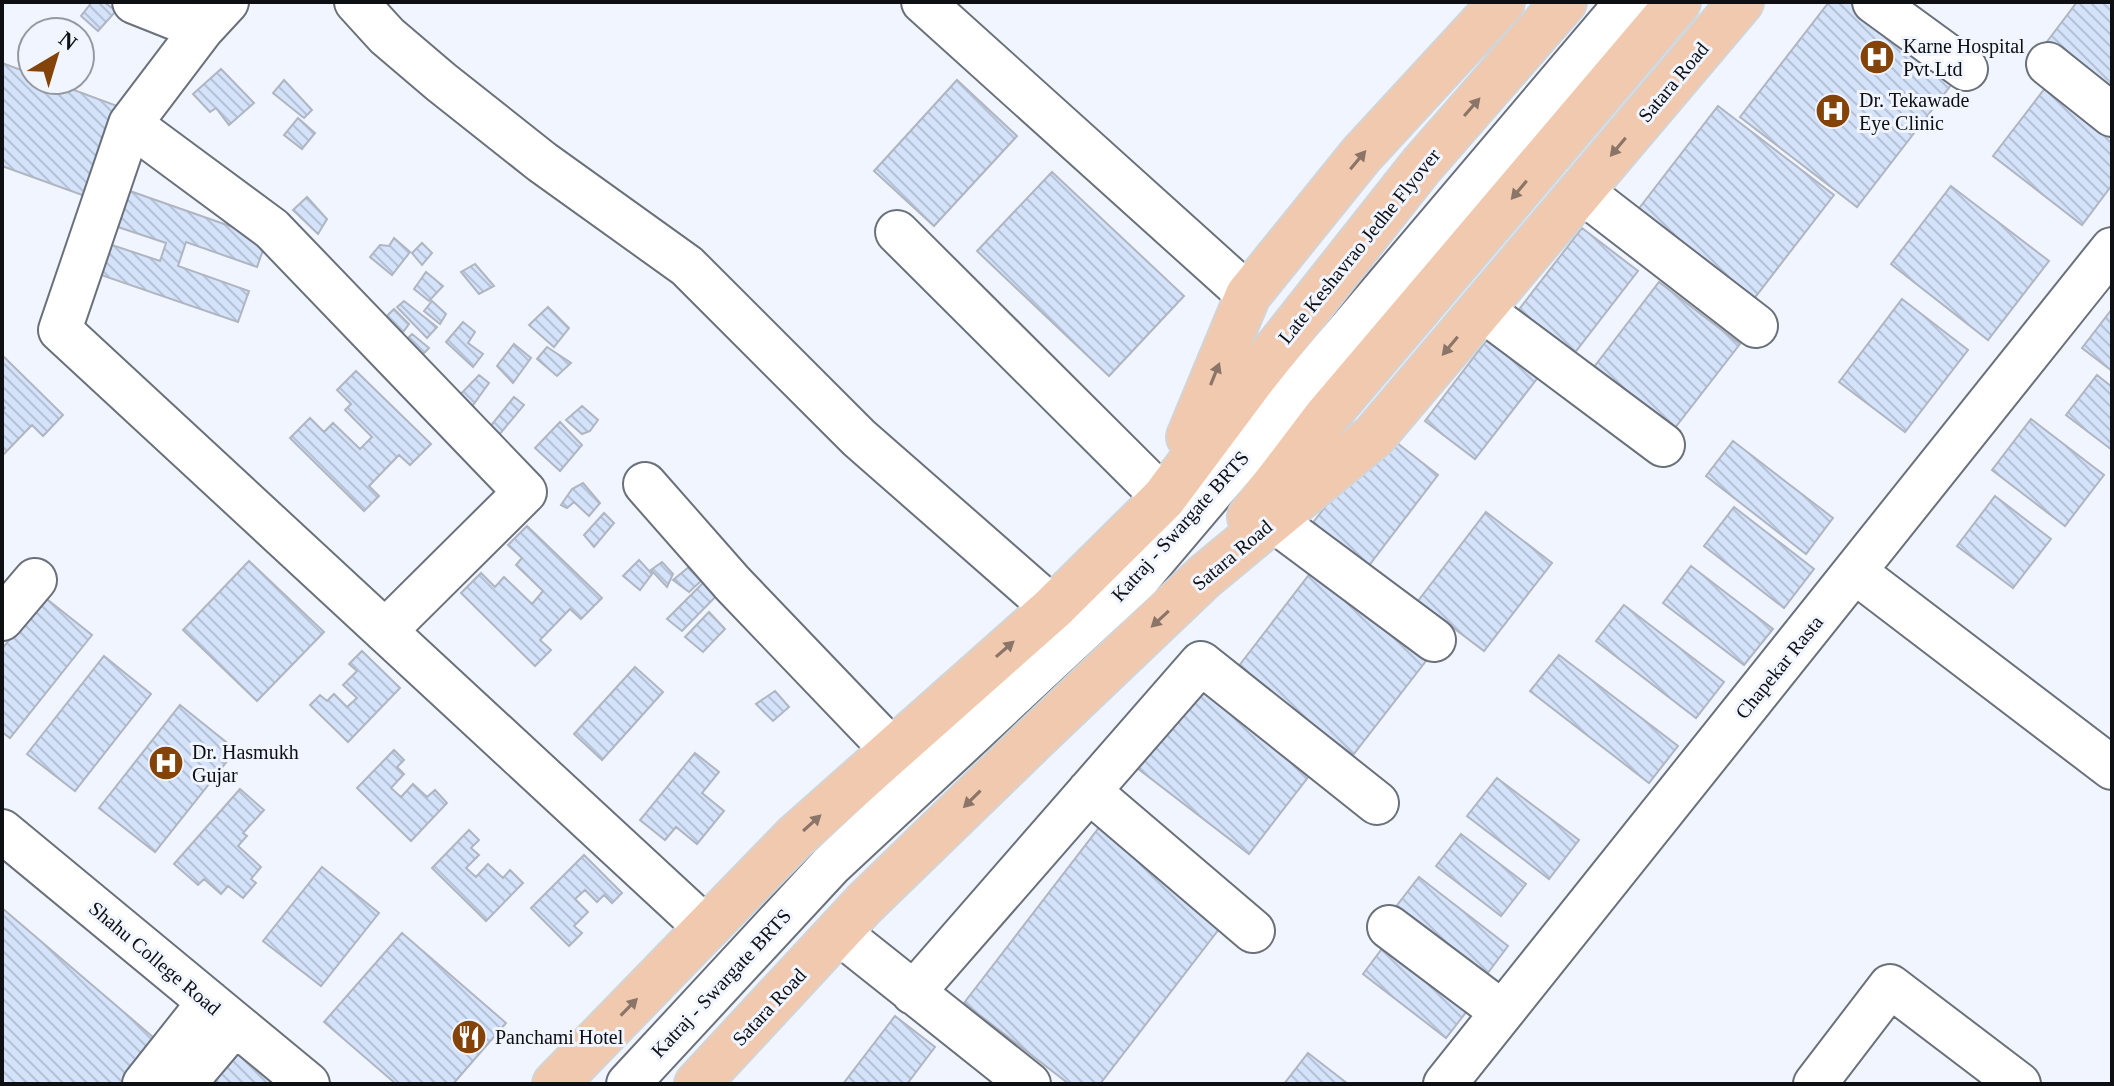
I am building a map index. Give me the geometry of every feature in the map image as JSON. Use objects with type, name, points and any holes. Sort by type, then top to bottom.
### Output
[{"type":"highway","points":[[555,1084],[795,837],[1053,608],[1164,498],[1248,295],[1361,155],[1502,2]]},
{"type":"highway","name":"Late Keshavrao Jedhe Flyover","points":[[1164,498],[1252,380],[1421,166],[1564,2]]},
{"type":"highway","points":[[1204,577],[1325,418],[1678,2]]},
{"type":"highway","name":"Satara Road","points":[[697,1084],[838,932],[1034,739],[1204,577],[1374,436],[1741,2]]},
{"type":"street","points":[[134,2],[215,15],[130,124],[60,330],[705,927]]},
{"type":"street","points":[[356,2],[387,36],[441,82],[542,162],[687,266],[859,438],[1053,608]]},
{"type":"street","name":"Katraj - Swargate BRTS","points":[[628,1084],[830,866],[1139,578],[1627,2]]},
{"type":"street","points":[[1874,2],[1966,69]]},
{"type":"street","points":[[949,10],[1248,295]]},
{"type":"street","points":[[2048,64],[2112,115]]},
{"type":"street","points":[[130,124],[272,229],[525,492],[385,631]]},
{"type":"street","points":[[1581,191],[1756,326]]},
{"type":"street","points":[[897,232],[1164,498]]},
{"type":"street","name":"Chapekar Rasta","points":[[1445,1084],[2112,249]]},
{"type":"street","points":[[1481,309],[1663,445]]},
{"type":"street","points":[[645,484],[733,584],[892,750]]},
{"type":"street","points":[[1273,520],[1434,640]]},
{"type":"street","points":[[1855,572],[2112,768]]},
{"type":"street","points":[[2,619],[35,580]]},
{"type":"street","points":[[913,993],[1201,663],[1377,803]]},
{"type":"street","points":[[1089,791],[1253,931]]},
{"type":"street","name":"Shahu College Road","points":[[2,831],[308,1084]]},
{"type":"street","points":[[1389,927],[1502,1012]]},
{"type":"street","points":[[838,932],[1029,1084]]},
{"type":"street","points":[[1815,1084],[1890,986],[2019,1084]]},
{"type":"street","points":[[144,1084],[222,1013]]},
{"type":"street","points":[[184,1084],[222,1013]]},
{"type":"building","points":[[92,2],[104,2],[116,11],[98,31],[96,16],[81,16]]},
{"type":"building","points":[[1829,2],[1862,2],[1958,76],[1857,207],[1740,117]]},
{"type":"building","points":[[2077,2],[2112,2],[2112,101],[2043,47]]},
{"type":"building","points":[[2,63],[16,68],[16,96],[90,96],[128,110],[96,200],[2,166]]},
{"type":"building","points":[[221,69],[254,103],[229,125],[216,108],[210,112],[193,94]]},
{"type":"building","points":[[284,80],[312,110],[304,118],[273,93]]},
{"type":"building","points":[[957,80],[1017,136],[934,226],[874,171]]},
{"type":"building","points":[[2049,83],[2112,131],[2112,185],[2082,225],[1993,156]]},
{"type":"building","points":[[1718,106],[1834,195],[1753,300],[1637,211]]},
{"type":"building","points":[[298,118],[315,133],[302,149],[284,135]]},
{"type":"building","points":[[1052,172],[1184,296],[1109,376],[977,251]]},
{"type":"building","points":[[1951,186],[2049,261],[1988,340],[1891,264]]},
{"type":"building","points":[[127,190],[267,239],[257,267],[186,242],[178,266],[249,291],[238,322],[98,274],[109,244],[160,261],[166,243],[115,226]]},
{"type":"building","points":[[307,197],[327,219],[318,234],[293,210]]},
{"type":"building","points":[[1582,228],[1638,271],[1573,355],[1517,312]]},
{"type":"building","points":[[394,238],[410,252],[392,275],[370,257],[380,245],[389,246]]},
{"type":"building","points":[[422,243],[432,253],[422,265],[412,253]]},
{"type":"building","points":[[475,264],[494,286],[479,294],[461,272]]},
{"type":"building","points":[[426,272],[443,286],[429,301],[414,289]]},
{"type":"building","points":[[1659,282],[1740,344],[1674,429],[1594,367]]},
{"type":"building","points":[[1902,299],[1968,350],[1905,432],[1839,382]]},
{"type":"building","points":[[404,301],[437,327],[427,338],[397,307]]},
{"type":"building","points":[[432,301],[446,314],[440,324],[424,311]]},
{"type":"building","points":[[548,307],[569,328],[554,347],[529,325]]},
{"type":"building","points":[[394,309],[409,324],[394,344],[376,327]]},
{"type":"building","points":[[2112,309],[2112,371],[2082,348]]},
{"type":"building","points":[[463,322],[475,332],[468,343],[483,354],[473,367],[446,342]]},
{"type":"building","points":[[1493,332],[1543,371],[1475,459],[1425,421]]},
{"type":"building","points":[[412,334],[429,348],[410,367],[395,351]]},
{"type":"building","points":[[514,344],[531,358],[513,383],[497,366]]},
{"type":"building","points":[[547,347],[571,363],[557,376],[537,359]]},
{"type":"building","points":[[2,355],[63,415],[43,436],[32,425],[2,456],[2,411],[5,408],[2,405]]},
{"type":"building","points":[[356,371],[431,444],[410,465],[399,455],[369,486],[379,496],[364,511],[290,438],[310,418],[324,432],[333,423],[360,449],[372,437],[345,410],[351,404],[337,390]]},
{"type":"building","points":[[479,375],[489,383],[468,412],[454,401]]},
{"type":"building","points":[[2097,375],[2112,387],[2112,450],[2066,415]]},
{"type":"building","points":[[514,397],[524,405],[499,435],[489,428]]},
{"type":"building","points":[[582,406],[598,420],[590,431],[582,434],[566,420]]},
{"type":"building","points":[[2031,419],[2104,475],[2065,526],[1992,470]]},
{"type":"building","points":[[560,422],[582,445],[560,471],[535,448]]},
{"type":"building","points":[[1383,432],[1438,475],[1364,572],[1308,529]]},
{"type":"building","points":[[1733,441],[1833,518],[1806,554],[1706,476]]},
{"type":"building","points":[[583,483],[600,503],[589,516],[574,502],[567,508],[561,505],[572,489]]},
{"type":"building","points":[[1995,496],[2051,539],[2013,588],[1957,546]]},
{"type":"building","points":[[1734,507],[1814,569],[1784,608],[1704,546]]},
{"type":"building","points":[[1486,512],[1552,563],[1484,651],[1418,601]]},
{"type":"building","points":[[604,513],[614,523],[594,547],[584,535]]},
{"type":"building","points":[[527,526],[602,598],[581,619],[570,609],[540,640],[551,650],[535,666],[461,593],[481,573],[495,587],[504,577],[532,604],[543,591],[516,565],[522,558],[508,545]]},
{"type":"building","points":[[701,557],[713,570],[689,592],[673,580]]},
{"type":"building","points":[[639,560],[652,574],[640,590],[623,576]]},
{"type":"building","points":[[249,561],[324,632],[257,701],[183,630]]},
{"type":"building","points":[[662,562],[673,574],[667,587],[651,570]]},
{"type":"building","points":[[1318,563],[1433,652],[1353,755],[1238,667]]},
{"type":"building","points":[[1691,566],[1773,629],[1744,665],[1663,603]]},
{"type":"building","points":[[714,572],[727,585],[682,631],[667,619]]},
{"type":"building","points":[[43,596],[92,635],[10,738],[2,732],[2,649]]},
{"type":"building","points":[[1624,605],[1724,682],[1696,718],[1596,641]]},
{"type":"building","points":[[709,612],[725,629],[703,652],[685,637]]},
{"type":"building","points":[[362,651],[400,688],[348,742],[310,705],[320,695],[327,701],[334,694],[347,707],[357,698],[343,685],[357,671],[349,664]]},
{"type":"building","points":[[1559,655],[1678,746],[1649,783],[1530,691]]},
{"type":"building","points":[[104,656],[151,694],[75,791],[27,754]]},
{"type":"building","points":[[635,667],[663,692],[602,760],[574,734]]},
{"type":"building","points":[[1199,677],[1316,767],[1249,854],[1132,764]]},
{"type":"building","points":[[775,691],[789,707],[773,721],[756,704]]},
{"type":"building","points":[[180,705],[236,750],[155,852],[99,808]]},
{"type":"building","points":[[394,750],[404,760],[397,767],[404,774],[391,788],[401,797],[413,784],[427,797],[435,790],[447,803],[411,841],[357,788]]},
{"type":"building","points":[[695,753],[719,772],[702,793],[724,811],[697,844],[676,827],[665,840],[640,820]]},
{"type":"building","points":[[1497,778],[1579,840],[1549,879],[1467,816]]},
{"type":"building","points":[[240,789],[264,810],[243,833],[247,836],[238,846],[261,867],[251,879],[256,883],[243,898],[228,886],[221,894],[204,879],[198,885],[174,864]]},
{"type":"building","points":[[1101,825],[1226,920],[1100,1084],[1069,1084],[964,1003]]},
{"type":"building","points":[[469,830],[479,840],[471,848],[479,855],[466,868],[476,877],[488,864],[503,878],[510,870],[523,883],[486,921],[432,868]]},
{"type":"building","points":[[1461,834],[1526,884],[1501,916],[1436,866]]},
{"type":"building","points":[[584,855],[622,893],[612,903],[604,895],[597,902],[585,890],[575,899],[588,912],[574,926],[582,933],[569,946],[531,908]]},
{"type":"building","points":[[322,867],[379,913],[321,986],[263,941]]},
{"type":"building","points":[[1419,877],[1508,946],[1481,982],[1391,913]]},
{"type":"building","points":[[2,908],[160,1043],[126,1084],[2,1084]]},
{"type":"building","points":[[402,933],[506,1023],[453,1084],[396,1084],[324,1022]]},
{"type":"building","points":[[1390,938],[1474,1002],[1446,1038],[1363,974]]},
{"type":"building","points":[[895,1016],[935,1047],[907,1084],[843,1084]]},
{"type":"building","points":[[236,1043],[282,1084],[200,1084]]},
{"type":"building","points":[[1308,1053],[1348,1084],[1284,1084]]},
{"type":"place","name":"Karne Hospital Pvt Ltd","points":[[1877,57]]},
{"type":"place","name":"Dr. Tekawade Eye Clinic","points":[[1833,111]]},
{"type":"place","name":"Dr. Hasmukh Gujar","points":[[166,763]]},
{"type":"place","name":"Panchami Hotel","points":[[469,1037]]}]
